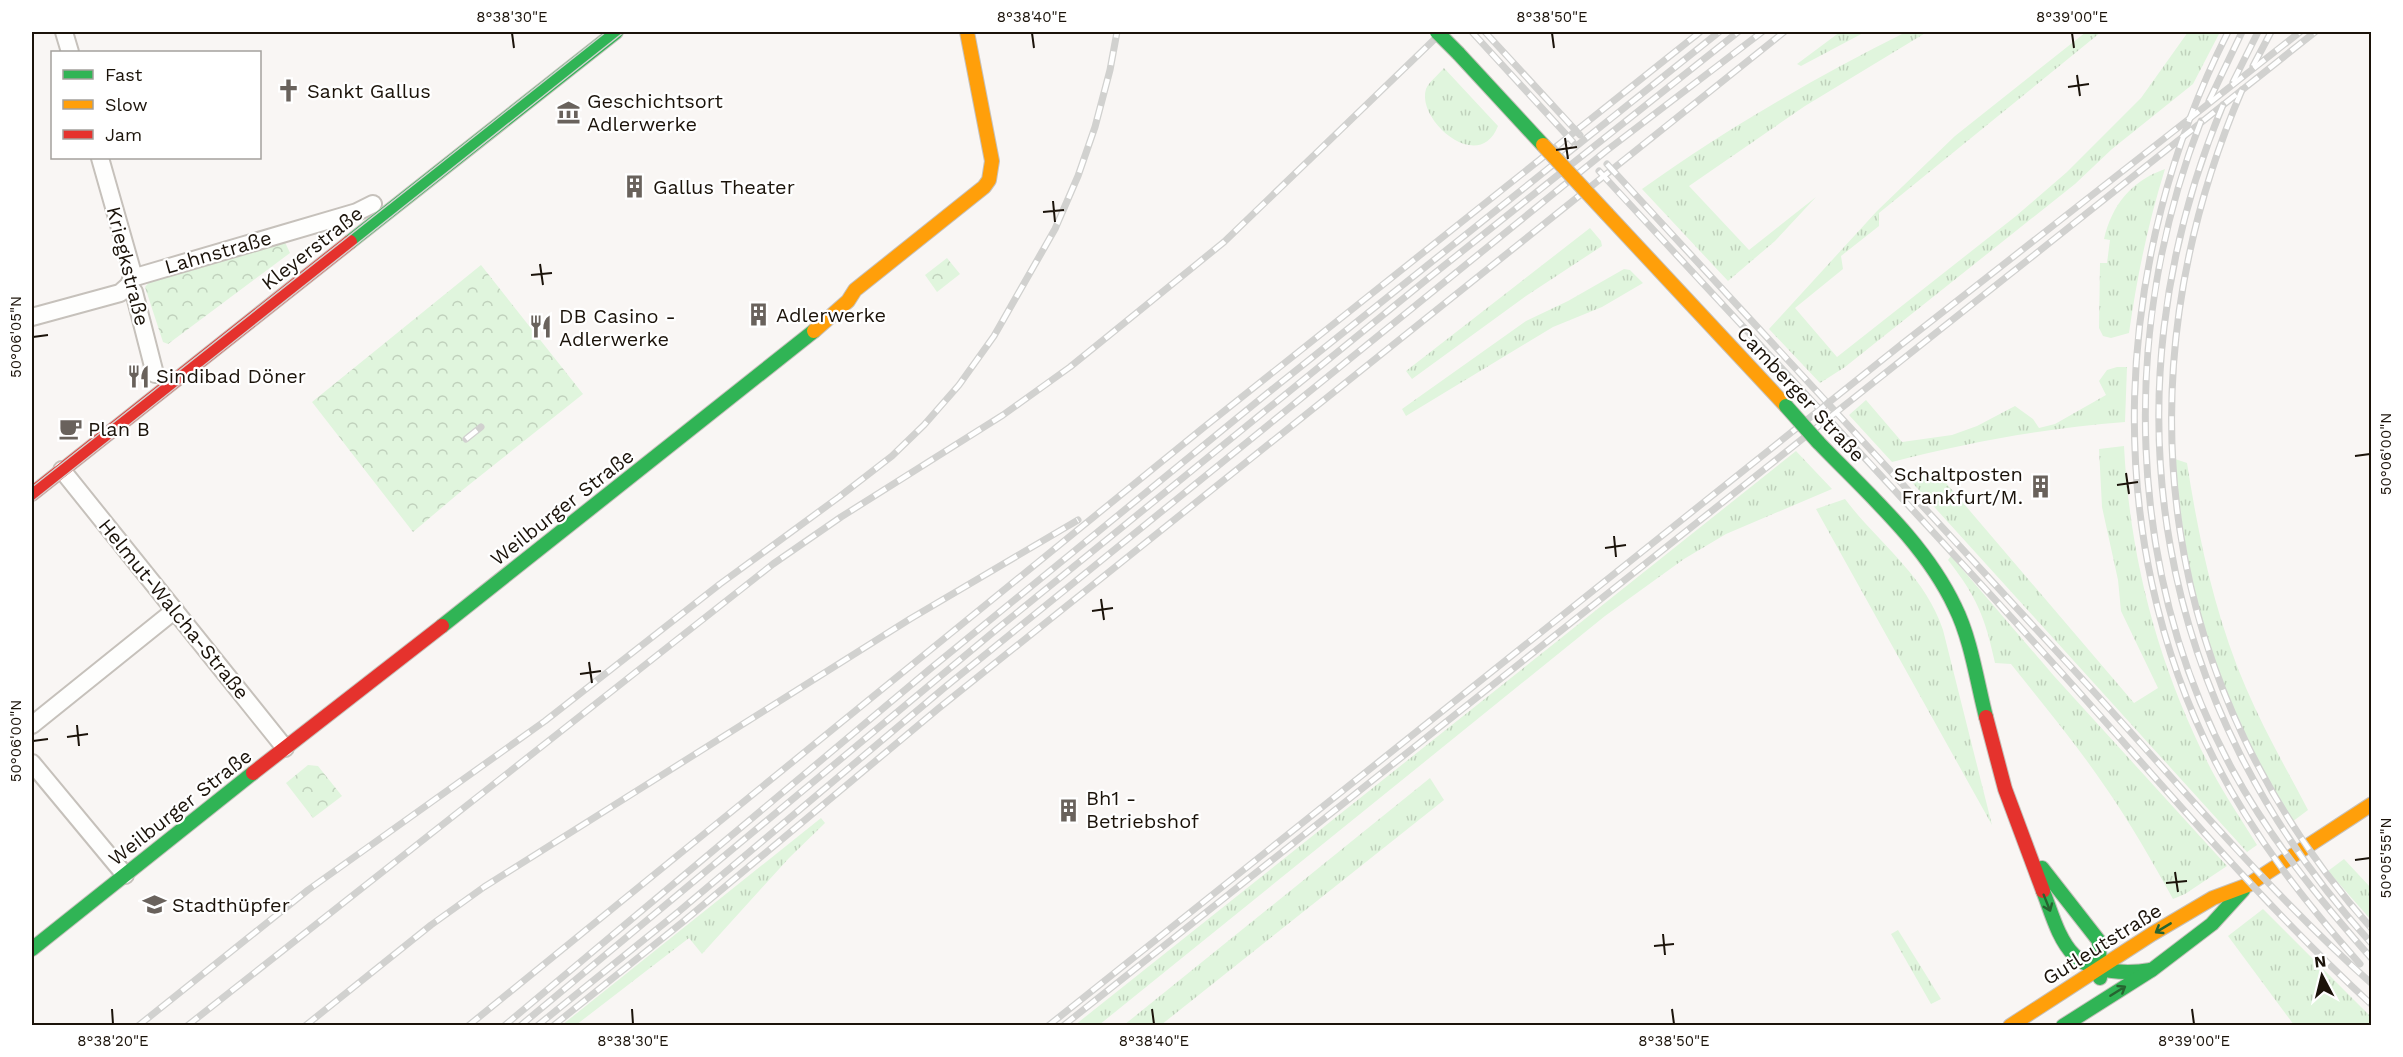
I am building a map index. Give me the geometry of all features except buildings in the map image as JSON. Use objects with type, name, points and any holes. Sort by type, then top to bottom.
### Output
[{"type":"street","points":[[64,32],[70,51]]},
{"type":"street","name":"Kleyerstraße","points":[[32,494],[616,32]]},
{"type":"street","name":"Weilburger Straße","points":[[32,949],[285,748],[302,738],[823,324],[839,310],[855,290],[984,187],[989,180],[992,160],[967,32]]},
{"type":"street","name":"Camberger Straße","points":[[1437,32],[1850,475],[1934,570],[1956,609],[2000,772],[2026,848],[2055,923],[2076,957]]},
{"type":"street","name":"Kriegkstraße","points":[[100,159],[133,274],[130,282],[155,374]]},
{"type":"street","name":"Lahnstraße","points":[[32,317],[120,293],[130,282],[357,212],[373,204]]},
{"type":"street","name":"Helmut-Walcha-Straße","points":[[62,470],[285,748]]},
{"type":"street","points":[[32,723],[175,610]]},
{"type":"street","points":[[32,763],[125,875]]},
{"type":"street","name":"Gutleutstraße","points":[[2014,1024],[2101,967],[2214,898],[2248,885],[2372,804]]},
{"type":"street","name":"Camberger Straße","points":[[2026,848],[2098,941]]},
{"type":"street","name":"Gutleutstraße","points":[[2063,1026],[2151,970],[2212,924],[2248,885]]},
{"type":"street","points":[[2098,941],[2114,952],[2125,952]]},
{"type":"street","points":[[2086,1011],[2096,999],[2100,985],[2101,967],[2098,941]]},
{"type":"street","points":[[2076,957],[2120,973],[2151,970]]},
{"type":"street","points":[[2076,957],[2079,967],[2076,983]]},
{"type":"green space","points":[[1840,32],[1865,32],[1801,66],[1797,64]]},
{"type":"green space","points":[[1906,32],[1927,32],[1805,106],[1689,186],[1749,250],[1816,197],[1775,241],[1728,281],[1642,189],[1771,105]]},
{"type":"green space","points":[[2086,32],[2101,32],[1879,213],[1879,226],[1841,256],[1843,269],[1795,308],[1837,357],[2016,216],[2067,172],[2141,98],[2188,32],[2220,32],[2193,84],[2112,149],[2075,184],[1845,367],[1820,383],[1769,329],[1877,211],[1955,136]]},
{"type":"green space","points":[[1444,68],[1498,126],[1489,140],[1477,145],[1464,144],[1451,138],[1430,115],[1425,102],[1426,89]]},
{"type":"green space","points":[[2165,169],[2144,250],[2129,333],[2111,338],[2103,336],[2099,328],[2100,263],[2107,263],[2110,240],[2104,239],[2112,215],[2133,187]]},
{"type":"green space","points":[[1590,228],[1601,241],[1602,246],[1526,296],[1412,379],[1406,371]]},
{"type":"green space","points":[[283,238],[290,253],[168,344],[163,342],[145,287],[152,279]]},
{"type":"green space","points":[[947,258],[960,274],[937,292],[925,275]]},
{"type":"green space","points":[[481,265],[583,394],[413,532],[312,402]]},
{"type":"green space","points":[[1624,269],[1630,270],[1643,283],[1602,307],[1553,327],[1406,416],[1402,409],[1526,321],[1568,301]]},
{"type":"green space","points":[[2127,367],[2125,422],[2008,437],[1892,462],[1849,415],[1866,400],[1902,442],[1952,435],[1977,426],[2015,406],[2033,419],[2039,428],[2055,424],[2106,395],[2099,381],[2107,370]]},
{"type":"green space","points":[[2124,446],[2133,531],[2150,613],[2162,654],[2193,732],[2212,771],[2257,845],[2247,852],[1908,478],[1935,470],[2134,703],[2158,688],[2121,611],[2118,580],[2102,507],[2099,449]]},
{"type":"green space","points":[[1796,451],[1832,489],[1726,534],[1684,559],[1605,616],[1099,1025],[1075,1025]]},
{"type":"green space","points":[[2175,459],[2187,463],[2209,577],[2235,661],[2260,719],[2308,810],[2292,822],[2266,781],[2244,738],[2210,648],[2187,554]]},
{"type":"green space","points":[[1845,499],[1913,576],[1935,610],[1943,630],[1992,825],[1816,509]]},
{"type":"green space","points":[[1951,556],[2054,676],[2227,866],[2185,894],[2173,899],[2124,815],[2072,740],[2011,664],[1995,663],[1979,608],[1948,560]]},
{"type":"green space","points":[[308,765],[318,766],[342,796],[313,818],[286,783]]},
{"type":"green space","points":[[1430,778],[1444,800],[1161,1025],[1124,1025]]},
{"type":"green space","points":[[821,818],[825,823],[789,858],[702,954],[689,938],[576,1025],[562,1025]]},
{"type":"green space","points":[[2344,859],[2371,888],[2371,920],[2328,871]]},
{"type":"green space","points":[[2263,909],[2371,1017],[2371,1025],[2294,1025],[2228,936]]},
{"type":"green space","points":[[1898,930],[1941,999],[1931,1004],[1891,934]]},
{"type":"tram line","points":[[32,487],[606,32]]},
{"type":"tram line","points":[[32,502],[624,32]]},
{"type":"railway","points":[[138,1026],[308,890],[545,721],[720,584],[839,497],[892,456],[924,425],[959,385],[994,336],[1055,229],[1078,176],[1095,127],[1117,32]]},
{"type":"railway","points":[[187,1026],[773,564],[841,517],[1003,415],[1070,367],[1224,242],[1442,32]]},
{"type":"railway","points":[[1472,32],[1573,142]]},
{"type":"railway","points":[[1485,32],[1580,135]]},
{"type":"railway","points":[[468,1026],[1203,428],[1700,32]]},
{"type":"railway","points":[[504,1026],[930,669],[1264,396],[1719,32]]},
{"type":"railway","points":[[520,1026],[997,629],[1431,276],[1738,32]]},
{"type":"railway","points":[[537,1026],[677,913],[944,688],[1606,151],[1762,32]]},
{"type":"railway","points":[[553,1026],[684,921],[939,708],[1784,32]]},
{"type":"railway","points":[[2228,32],[2190,119],[2161,210],[2143,302],[2135,396],[2138,490],[2152,584],[2178,675],[2216,763],[2264,843],[2320,917],[2360,964]]},
{"type":"railway","points":[[2209,101],[2242,32]]},
{"type":"railway","points":[[2233,82],[2258,32]]},
{"type":"railway","points":[[2253,66],[2271,32]]},
{"type":"railway","points":[[1048,1026],[1902,344],[2300,32]]},
{"type":"railway","points":[[1063,1026],[2315,32]]},
{"type":"railway","points":[[2242,90],[2203,200],[2179,311],[2172,421],[2180,530],[2204,636],[2244,738],[2300,836],[2372,929]]},
{"type":"railway","points":[[2223,105],[2185,216],[2164,327],[2159,438],[2170,547],[2198,653],[2240,755],[2299,852],[2372,944]]},
{"type":"railway","points":[[2201,121],[2175,200],[2157,282],[2147,365],[2146,448],[2154,531],[2171,613],[2197,693],[2232,769],[2279,844],[2372,959]]},
{"type":"railway","points":[[1607,164],[2260,874],[2296,912],[2372,984]]},
{"type":"railway","points":[[1599,171],[2003,608],[2212,842],[2290,925],[2372,1005]]},
{"type":"railway","points":[[466,439],[481,427]]},
{"type":"railway","points":[[305,1026],[431,925],[484,887],[910,619],[1078,520]]},
{"type":"traffic: fast","points":[[350,242],[616,32]]},
{"type":"traffic: fast","points":[[1437,32],[1458,53]]},
{"type":"traffic: fast","points":[[1458,53],[1543,145]]},
{"type":"traffic: fast","points":[[442,626],[814,331]]},
{"type":"traffic: fast","points":[[1786,406],[1818,442]]},
{"type":"traffic: fast","points":[[1818,442],[1894,520],[1928,561],[1943,584],[1961,619],[1986,717]]},
{"type":"traffic: fast","points":[[32,949],[253,773]]},
{"type":"traffic: fast","points":[[2042,868],[2099,941],[2100,978]]},
{"type":"traffic: fast","points":[[2063,1026],[2153,969],[2212,924],[2243,890]]},
{"type":"traffic: fast","points":[[2043,891],[2064,941],[2081,961],[2110,971],[2151,970]]},
{"type":"traffic: slow","points":[[814,331],[848,301],[855,290],[984,187],[989,180],[992,161],[967,32]]},
{"type":"traffic: slow","points":[[1543,145],[1607,214]]},
{"type":"traffic: slow","points":[[1607,214],[1786,406]]},
{"type":"traffic: slow","points":[[2010,1026],[2152,934],[2213,898],[2248,885],[2372,804]]},
{"type":"traffic: jam","points":[[32,494],[350,242]]},
{"type":"traffic: jam","points":[[253,773],[442,626]]},
{"type":"traffic: jam","points":[[1986,717],[2005,789],[2043,891]]},
{"type":"place","name":"Sankt Gallus","points":[[289,91]]},
{"type":"place","name":"Geschichtsort Adlerwerke","points":[[569,113]]},
{"type":"place","name":"Gallus Theater","points":[[635,187]]},
{"type":"place","name":"Adlerwerke","points":[[758,315]]},
{"type":"place","name":"DB Casino - Adlerwerke","points":[[541,327]]},
{"type":"place","name":"Sindibad Döner","points":[[138,376]]},
{"type":"place","name":"Plan B","points":[[70,429]]},
{"type":"place","name":"Schaltposten Frankfurt/M.","points":[[2041,486]]},
{"type":"place","name":"Bh1 - Betriebshof","points":[[1068,810]]},
{"type":"place","name":"Stadthüpfer","points":[[154,905]]}]
